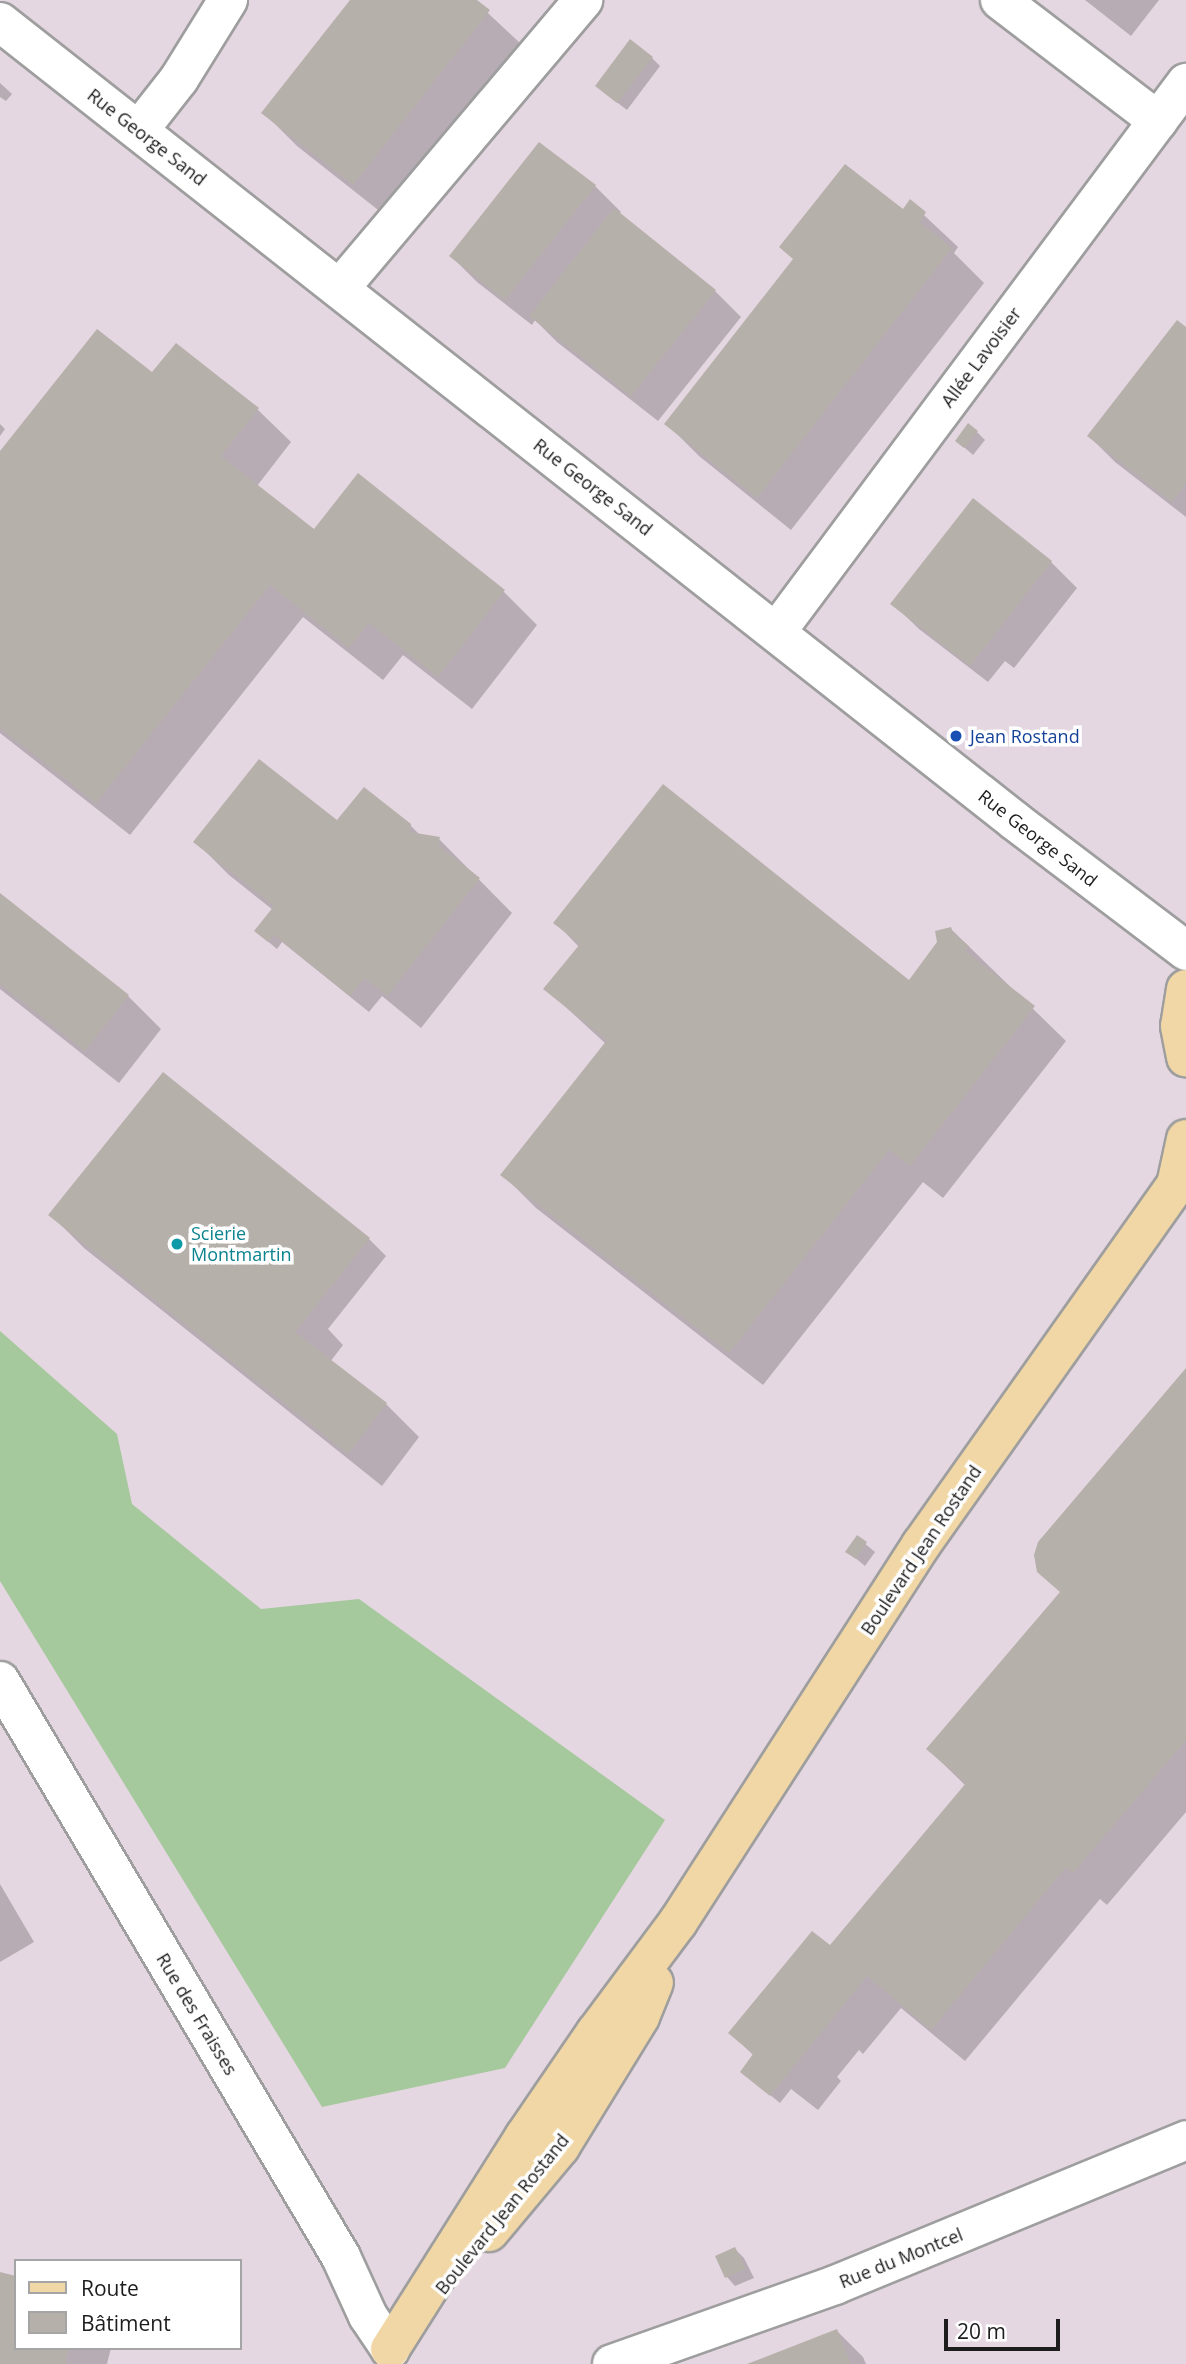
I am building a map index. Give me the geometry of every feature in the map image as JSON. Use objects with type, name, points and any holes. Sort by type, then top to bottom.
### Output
[{"type":"main road","points":[[1186,989],[1181,1026],[1186,1057]]},
{"type":"main road","points":[[1181,1182],[1186,1139]]},
{"type":"main road","name":"Boulevard Jean Rostand","points":[[384,2357],[524,2137],[596,2032],[678,1922],[921,1545],[1181,1182]]},
{"type":"street","points":[[139,130],[179,79],[228,0]]},
{"type":"street","points":[[340,288],[583,0]]},
{"type":"street","points":[[1000,0],[1158,121]]},
{"type":"street","name":"Rue George Sand","points":[[0,22],[1015,821],[1186,951]]},
{"type":"street","name":"Allée Lavoisier","points":[[777,631],[1186,83]]},
{"type":"street","name":"Rue des Fraisses","points":[[0,1681],[341,2257],[384,2357]]},
{"type":"street","name":"Rue du Montcel","points":[[612,2364],[835,2286],[1186,2140]]},
{"type":"shaded area","points":[[0,0],[1186,0],[1186,2364],[0,2364]]},
{"type":"green space","points":[[0,1331],[117,1434],[132,1504],[261,1609],[359,1599],[665,1820],[505,2068],[322,2107],[0,1581]]},
{"type":"building","points":[[350,0],[477,0],[490,10],[353,185],[261,113]]},
{"type":"building","points":[[630,39],[653,57],[617,103],[595,86]]},
{"type":"building","points":[[539,142],[596,185],[505,300],[449,256]]},
{"type":"building","points":[[845,164],[903,209],[910,199],[926,212],[920,223],[952,248],[757,498],[664,424],[793,259],[779,247]]},
{"type":"building","points":[[614,208],[716,290],[631,396],[529,316]]},
{"type":"building","points":[[1177,320],[1186,327],[1186,483],[1172,502],[1087,436]]},
{"type":"building","points":[[97,329],[152,372],[176,343],[259,408],[221,456],[314,529],[358,473],[505,590],[438,677],[369,623],[349,648],[270,585],[96,803],[0,728],[0,451]]},
{"type":"building","points":[[968,423],[978,431],[964,448],[955,441]]},
{"type":"building","points":[[973,498],[1052,561],[970,666],[890,604]]},
{"type":"building","points":[[259,759],[337,820],[364,787],[411,824],[410,832],[440,837],[438,845],[480,878],[387,996],[365,978],[350,996],[274,935],[268,942],[254,931],[274,906],[193,842]]},
{"type":"building","points":[[663,784],[909,980],[937,942],[935,931],[951,927],[953,933],[969,946],[965,951],[1035,1006],[910,1166],[889,1150],[729,1353],[500,1175],[607,1040],[543,989],[580,944],[553,923]]},
{"type":"building","points":[[0,893],[129,995],[85,1051],[0,984]]},
{"type":"building","name":"Scierie Montmartin","points":[[163,1072],[370,1238],[295,1332],[387,1403],[348,1454],[48,1215]]},
{"type":"building","points":[[1186,1368],[1186,1740],[1073,1873],[1066,1867],[931,2030],[867,1976],[770,2096],[740,2072],[753,2054],[728,2033],[812,1931],[830,1945],[966,1783],[926,1749],[1060,1592],[1037,1572],[1034,1555],[1038,1542]]},
{"type":"building","points":[[857,1535],[867,1542],[856,1559],[845,1552]]},
{"type":"building","points":[[735,2247],[746,2269],[725,2278],[715,2256]]},
{"type":"building","points":[[0,2272],[14,2276],[14,2350],[68,2350],[65,2364],[0,2364]]},
{"type":"building","points":[[837,2329],[851,2364],[747,2364]]},
{"type":"place","name":"Jean Rostand","points":[[956,736]]},
{"type":"place","name":"Scierie Montmartin","points":[[177,1244]]}]
